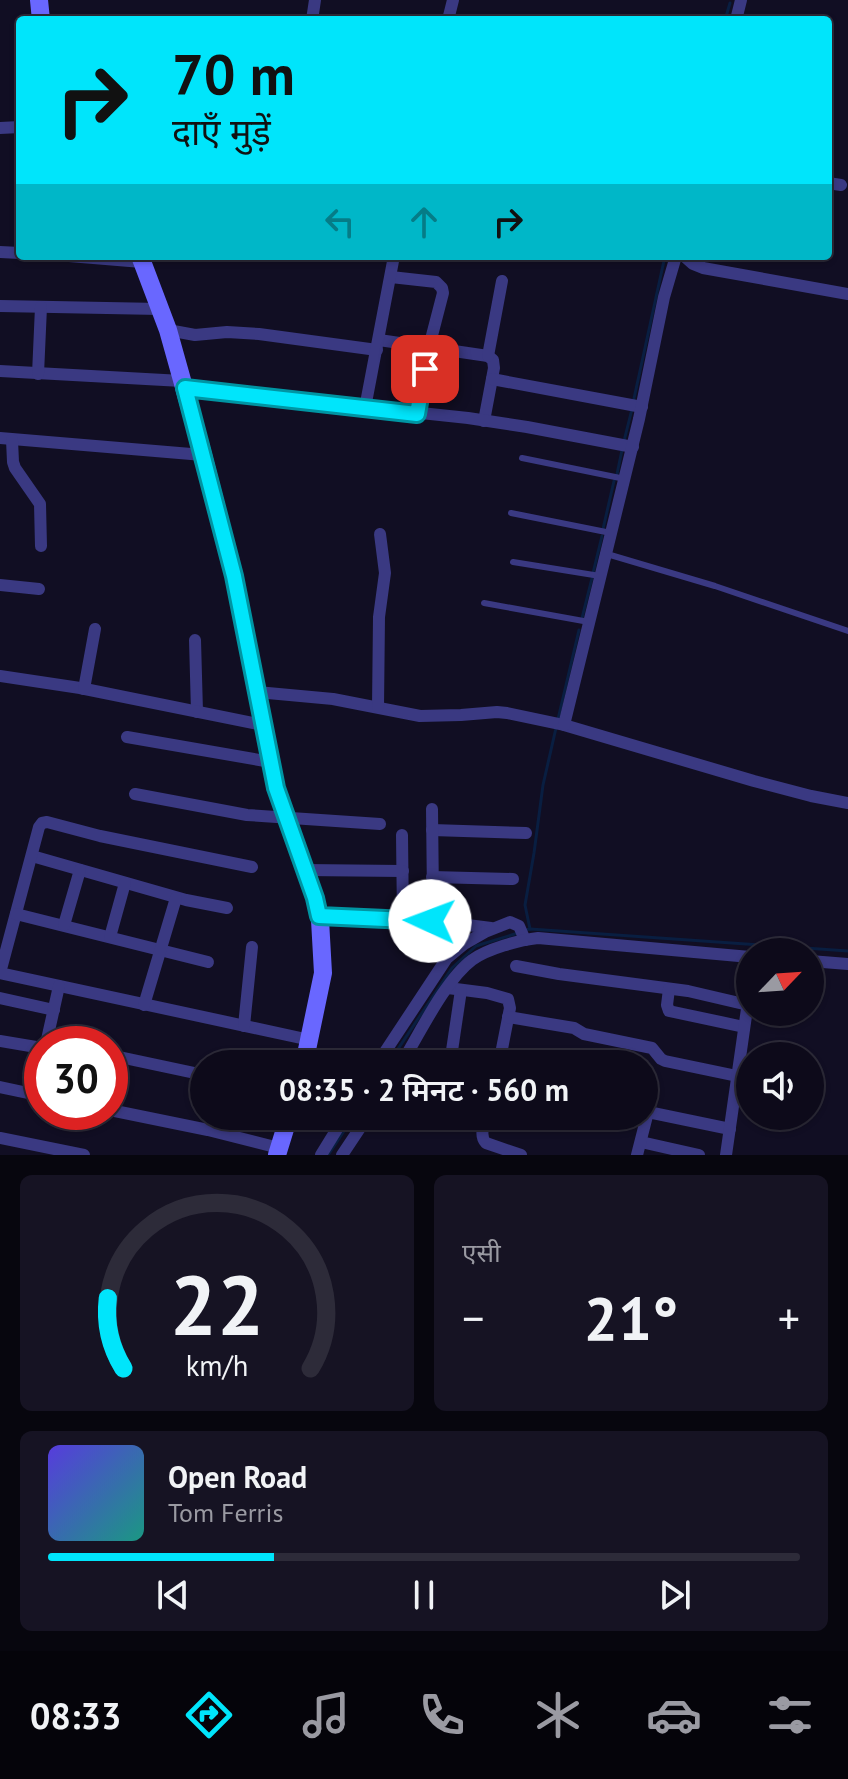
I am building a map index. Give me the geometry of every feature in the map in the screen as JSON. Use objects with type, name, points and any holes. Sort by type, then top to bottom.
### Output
[{"type":"street","points":[[141,260],[168,330],[203,455],[234,576],[276,788],[319,916],[323,973],[308,1050]]},
{"type":"street","points":[[365,408],[393,260]]},
{"type":"street","points":[[564,725],[633,447],[664,297],[675,260]]},
{"type":"street","points":[[688,260],[703,268],[848,294]]},
{"type":"street","points":[[391,277],[436,282],[443,293],[417,414]]},
{"type":"street","points":[[488,356],[502,281]]},
{"type":"street","points":[[0,306],[160,309]]},
{"type":"street","points":[[38,374],[41,307]]},
{"type":"street","points":[[168,330],[195,335],[227,332],[429,347],[488,356],[494,363],[484,421]]},
{"type":"street","points":[[0,371],[183,385],[484,421],[633,447]]},
{"type":"street","points":[[492,379],[642,407]]},
{"type":"street","points":[[41,546],[40,504],[15,468],[6,439],[203,455]]},
{"type":"street","points":[[378,707],[379,617],[385,573],[380,534]]},
{"type":"street","points":[[0,585],[39,589]]},
{"type":"street","points":[[84,689],[95,629]]},
{"type":"street","points":[[195,640],[197,712]]},
{"type":"street","points":[[0,676],[84,689],[263,725]]},
{"type":"street","points":[[257,692],[305,695],[420,716],[497,712],[564,725],[754,781],[848,803]]},
{"type":"street","points":[[127,737],[271,762]]},
{"type":"street","points":[[135,794],[247,815],[380,824]]},
{"type":"street","points":[[430,921],[433,898],[432,809]]},
{"type":"street","points":[[252,867],[42,823],[0,973],[310,1040]]},
{"type":"street","points":[[432,830],[526,833]]},
{"type":"street","points":[[402,835],[403,920]]},
{"type":"street","points":[[32,856],[176,898],[227,908]]},
{"type":"street","points":[[64,925],[80,870]]},
{"type":"street","points":[[304,870],[403,871]]},
{"type":"street","points":[[432,877],[513,879]]},
{"type":"street","points":[[110,937],[125,883]]},
{"type":"street","points":[[144,1005],[176,898]]},
{"type":"street","points":[[16,914],[208,962]]},
{"type":"street","points":[[319,916],[430,921],[493,928]]},
{"type":"street","points":[[386,1050],[447,958],[464,944],[510,922],[523,934],[538,938],[736,956]]},
{"type":"street","points":[[452,1050],[457,1021],[455,989],[460,972],[474,959],[505,946],[523,934]]},
{"type":"street","points":[[244,1026],[252,947]]},
{"type":"street","points":[[824,962],[848,964]]},
{"type":"street","points":[[516,966],[736,1003]]},
{"type":"street","points":[[51,1026],[59,986]]},
{"type":"street","points":[[409,1050],[430,1016],[455,989]]},
{"type":"street","points":[[455,989],[508,999],[510,1008],[502,1050]]},
{"type":"street","points":[[669,989],[669,1011],[744,1027],[742,1042]]},
{"type":"street","points":[[0,998],[54,1010]]},
{"type":"street","points":[[430,1016],[457,1021]]},
{"type":"street","points":[[508,1017],[574,1028],[584,1034],[652,1048],[665,1061],[736,1076]]},
{"type":"street","points":[[0,1041],[24,1042]]},
{"type":"street","points":[[128,1059],[190,1072]]},
{"type":"street","points":[[726,1155],[736,1084]]},
{"type":"street","points":[[0,1087],[24,1092]]},
{"type":"street","points":[[658,1111],[730,1129]]},
{"type":"street","points":[[128,1114],[208,1130],[278,1151],[285,1130]]},
{"type":"street","points":[[321,1155],[336,1130]]},
{"type":"street","points":[[342,1155],[359,1130]]},
{"type":"street","points":[[484,1130],[482,1140],[486,1143],[521,1155]]},
{"type":"street","points":[[0,1138],[84,1155]]},
{"type":"street","points":[[639,1148],[699,1155]]},
{"type":"lane","points":[[522,458],[625,479]]},
{"type":"lane","points":[[511,513],[611,533]]},
{"type":"lane","points":[[607,554],[848,631]]},
{"type":"lane","points":[[513,562],[600,576]]},
{"type":"lane","points":[[484,603],[589,622]]},
{"type":"waterway","points":[[726,16],[730,3]]},
{"type":"waterway","points":[[633,403],[664,260]]},
{"type":"waterway","points":[[624,441],[632,409]]},
{"type":"waterway","points":[[617,474],[622,450]]},
{"type":"waterway","points":[[603,529],[614,481]]},
{"type":"waterway","points":[[593,573],[602,536]]},
{"type":"waterway","points":[[582,618],[592,578]]},
{"type":"waterway","points":[[558,719],[579,630]]},
{"type":"waterway","points":[[530,929],[525,905],[543,785],[556,728]]},
{"type":"waterway","points":[[525,930],[848,951]]},
{"type":"waterway","points":[[397,1050],[452,968],[476,946],[518,933]]},
{"type":"waterway","points":[[328,1155],[345,1130]]},
{"type":"route","points":[[425,369],[417,414],[185,388],[234,576],[276,788],[319,916],[430,921]]}]
